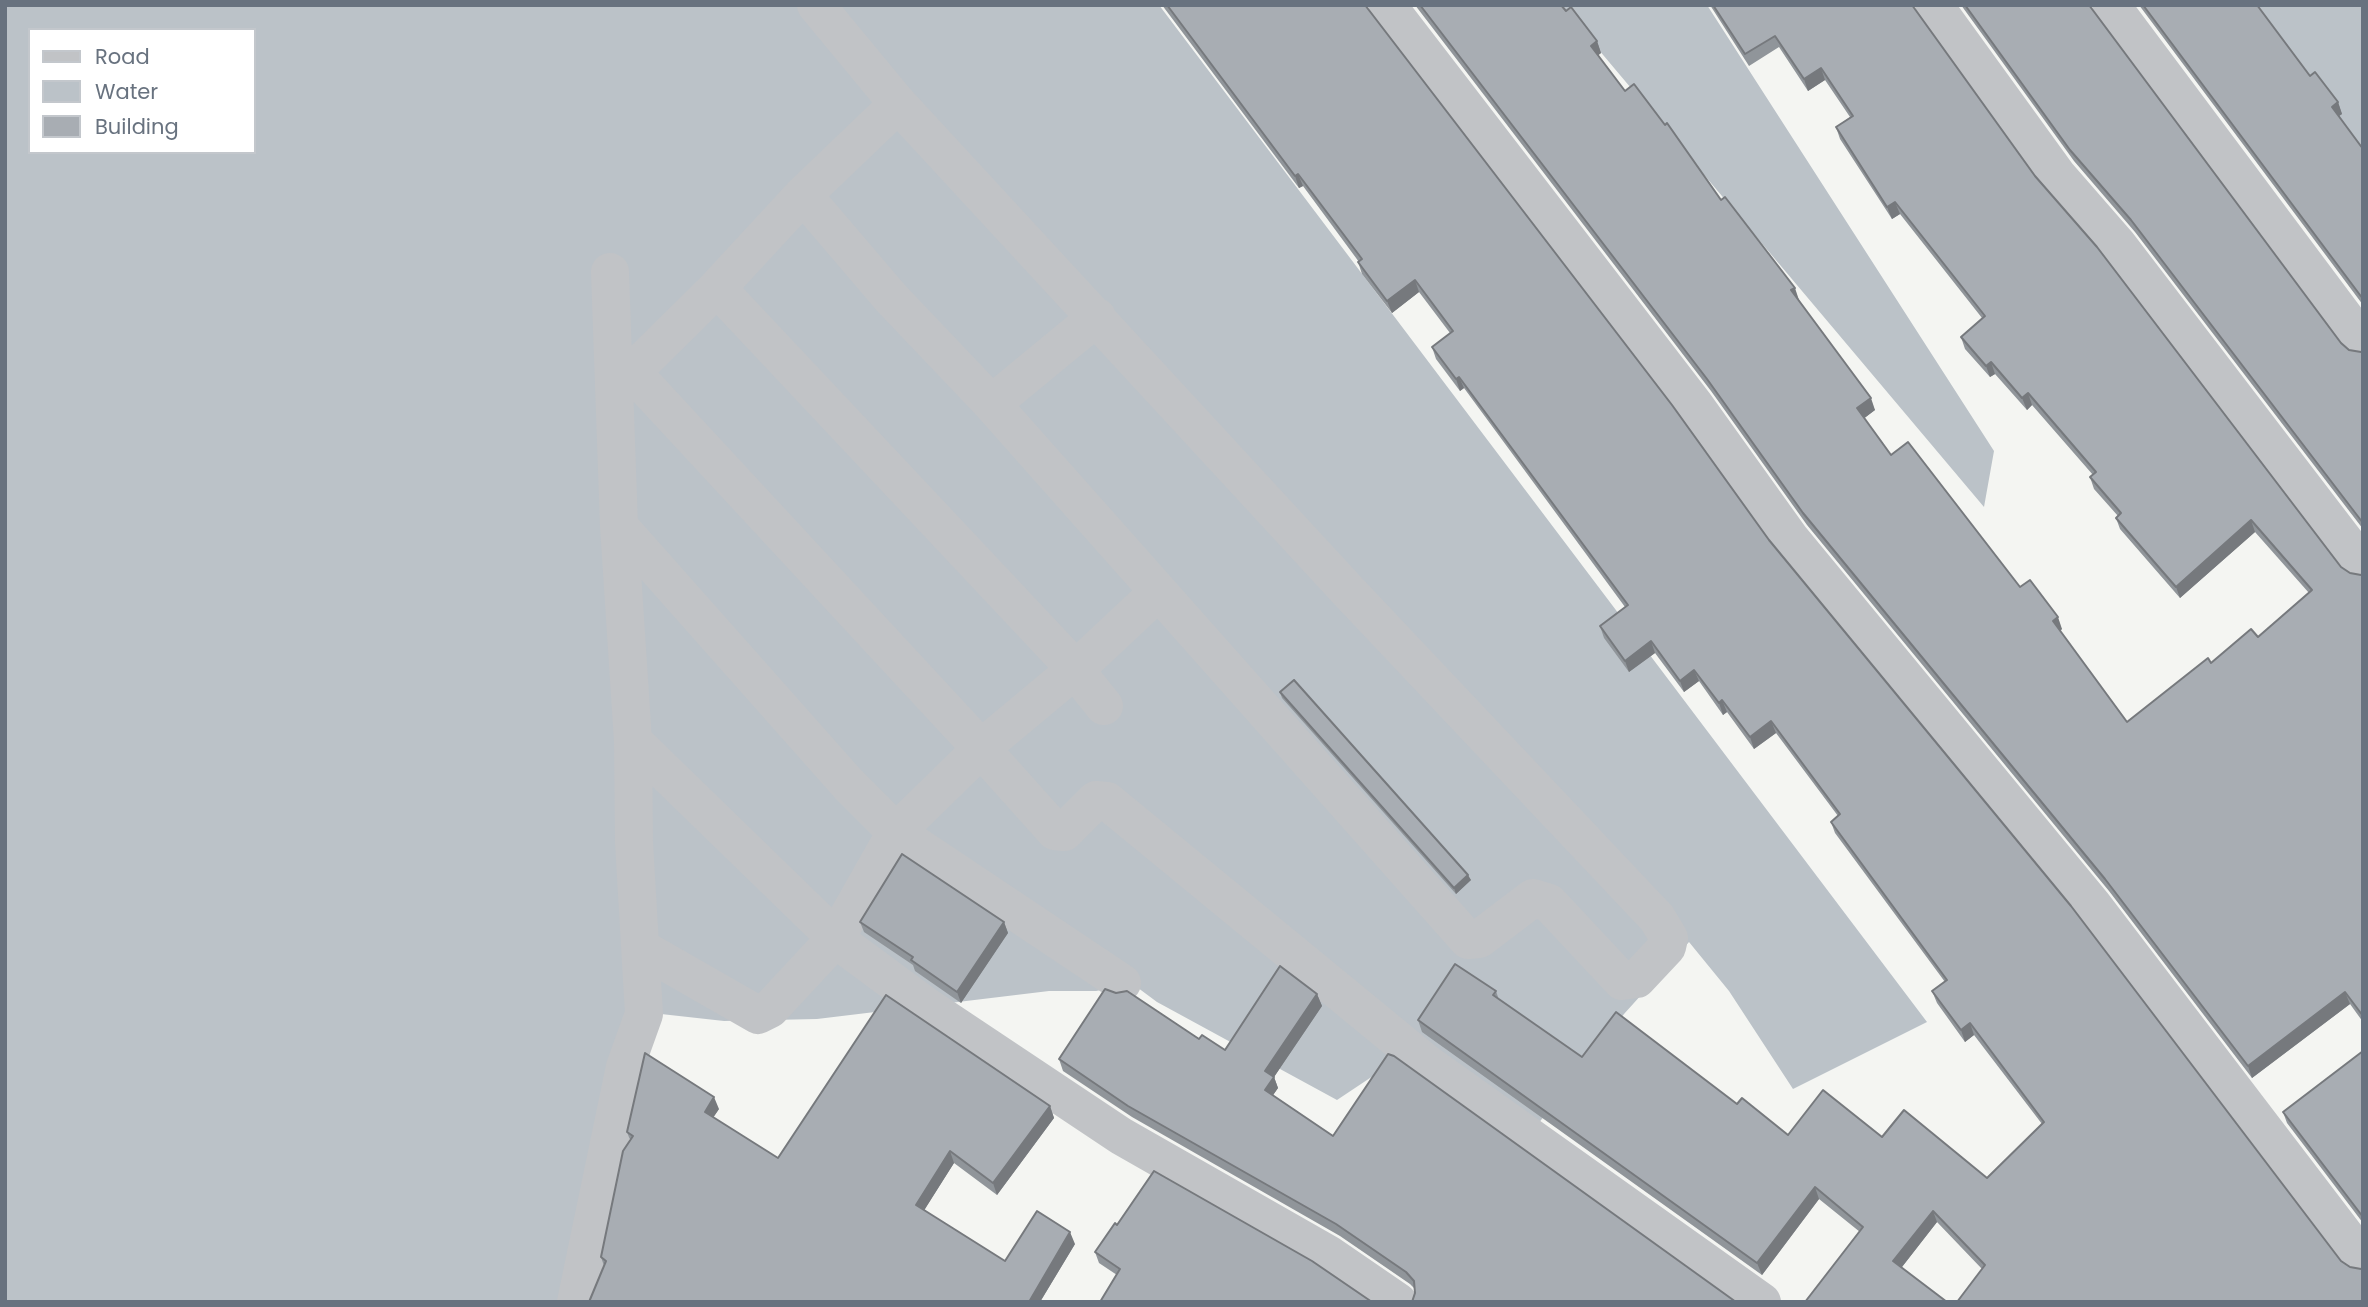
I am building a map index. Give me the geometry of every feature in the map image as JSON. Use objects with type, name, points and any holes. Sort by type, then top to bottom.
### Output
[{"type":"street","points":[[803,195],[891,298],[990,402],[1468,940],[1479,939],[1533,898],[1549,902],[1622,981],[1637,979],[1667,947],[1669,938],[1657,918],[1348,591],[898,104],[816,5]]},
{"type":"street","points":[[1387,5],[1694,404],[1790,538],[2092,904],[2363,1259]]},
{"type":"street","points":[[1934,5],[2057,176],[2118,245],[2363,565]]},
{"type":"street","points":[[2111,5],[2363,342]]},
{"type":"street","points":[[623,373],[717,288],[803,195],[898,104]]},
{"type":"street","points":[[576,1302],[625,1067],[644,1014],[619,526],[623,373],[610,272]]},
{"type":"street","points":[[717,288],[1076,669],[1104,706]]},
{"type":"street","points":[[990,402],[1000,397],[1097,317]]},
{"type":"street","points":[[623,373],[981,748],[1055,831],[1064,832],[1096,800],[1107,801],[1426,1063],[1762,1302]]},
{"type":"street","points":[[619,526],[848,784],[896,832],[1122,983]]},
{"type":"street","points":[[641,948],[758,1015],[770,1009],[836,938],[896,832],[981,748],[1076,669],[1157,593]]},
{"type":"street","points":[[632,741],[836,938],[966,1035],[1121,1136],[1328,1254],[1398,1302]]},
{"type":"water","points":[[5,5],[1159,5],[1927,1022],[1793,1089],[1729,991],[1689,942],[1624,1014],[1527,1138],[1409,1052],[1337,1100],[1157,1002],[1126,979],[1117,987],[1096,991],[1049,991],[817,1019],[724,1021],[652,1013],[567,1302],[5,1302]]},
{"type":"water","points":[[1561,5],[1707,5],[1994,451],[1984,507]]},
{"type":"water","points":[[2232,5],[2363,5],[2363,194]]},
{"type":"building","points":[[1167,5],[1365,5],[1672,405],[1769,540],[2071,906],[2341,1261],[2350,1267],[2363,1268],[2363,1302],[1957,1302],[1985,1265],[1933,1211],[1893,1261],[1947,1302],[1805,1302],[1863,1227],[1815,1187],[1757,1263],[1418,1020],[1455,964],[1496,991],[1493,995],[1582,1057],[1616,1012],[1737,1104],[1742,1098],[1788,1135],[1823,1090],[1882,1137],[1904,1110],[1987,1178],[2044,1122],[1970,1023],[1961,1030],[1932,991],[1947,980],[1831,822],[1840,814],[1771,721],[1750,737],[1722,700],[1719,703],[1694,670],[1680,681],[1651,641],[1625,661],[1600,626],[1628,605],[1459,377],[1456,379],[1432,347],[1453,331],[1415,280],[1387,301],[1358,262],[1362,259],[1298,174],[1295,176]]},
{"type":"building","points":[[1420,5],[1561,5],[1566,11],[1571,7],[1597,41],[1591,46],[1625,91],[1634,84],[1665,125],[1667,123],[1721,200],[1725,197],[1795,288],[1791,290],[1871,398],[1857,408],[1891,455],[1908,442],[2020,587],[2030,580],[2058,617],[2053,621],[2127,722],[2208,658],[2211,663],[2251,629],[2258,637],[2312,590],[2251,520],[2176,587],[2116,518],[2121,513],[2090,477],[2096,472],[2028,393],[2022,398],[1991,362],[1986,366],[1961,337],[1985,316],[1895,202],[1887,207],[1836,127],[1853,116],[1821,68],[1804,79],[1775,36],[1745,54],[1713,5],[1912,5],[2035,176],[2097,247],[2341,567],[2350,573],[2363,574],[2363,1016],[2345,992],[2248,1066],[2105,879],[1803,513],[1707,379]]},
{"type":"building","points":[[1965,5],[2089,5],[2341,343],[2349,350],[2363,351],[2363,523],[2131,220],[2070,150]]},
{"type":"building","points":[[2143,5],[2257,5],[2310,76],[2315,72],[2338,102],[2332,107],[2363,149],[2363,299]]},
{"type":"building","points":[[1294,680],[1468,875],[1454,888],[1280,692]]},
{"type":"building","points":[[902,854],[1004,922],[957,992],[911,960],[913,957],[860,922]]},
{"type":"building","points":[[1280,966],[1317,994],[1265,1071],[1274,1077],[1265,1090],[1333,1136],[1388,1054],[1394,1056],[1736,1302],[1412,1302],[1415,1293],[1414,1281],[1406,1272],[1336,1224],[1128,1106],[1059,1059],[1105,989],[1116,993],[1127,991],[1199,1039],[1202,1035],[1225,1050]]},
{"type":"building","points":[[886,995],[1050,1106],[993,1183],[950,1151],[916,1205],[1005,1261],[1037,1211],[1070,1232],[1029,1302],[589,1302],[606,1261],[601,1257],[623,1151],[633,1136],[627,1132],[645,1053],[714,1097],[705,1112],[778,1158]]},
{"type":"building","points":[[2363,1051],[2363,1217],[2283,1112]]},
{"type":"building","points":[[1154,1171],[1312,1261],[1372,1302],[1100,1302],[1120,1269],[1095,1252]]}]
